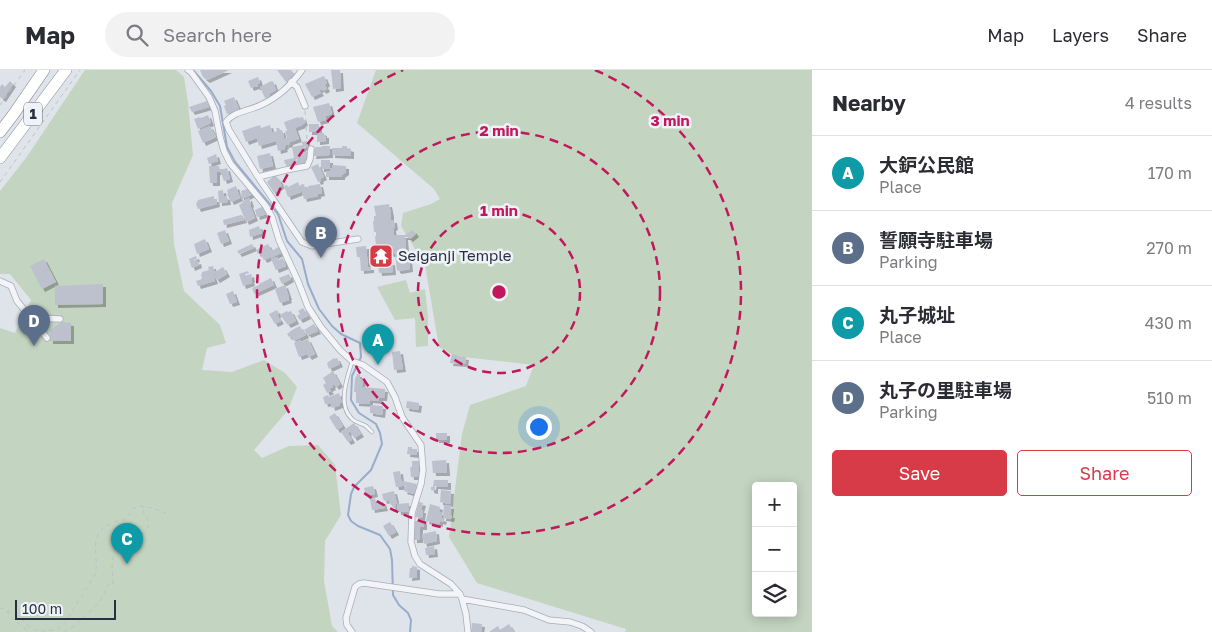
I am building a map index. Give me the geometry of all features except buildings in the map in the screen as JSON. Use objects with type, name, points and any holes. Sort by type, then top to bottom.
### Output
[{"type":"highway","name":"1","points":[[0,134],[44,70]]},
{"type":"highway","name":"1","points":[[0,158],[66,70]]},
{"type":"street","points":[[188,70],[209,97],[215,111],[224,151],[230,163],[265,205],[272,217],[279,240],[308,307],[321,328],[352,361],[363,365],[387,382],[402,417],[421,445],[423,470],[421,484],[412,513],[411,542],[415,556],[420,564],[451,584],[461,597],[466,614],[468,632]]},
{"type":"street","points":[[226,122],[230,117],[242,111],[272,100],[302,70]]},
{"type":"street","points":[[291,82],[298,87],[305,106]]},
{"type":"street","points":[[217,120],[226,122]]},
{"type":"street","points":[[226,122],[259,179],[302,242],[312,246],[358,239]]},
{"type":"street","points":[[252,189],[259,179],[286,170],[307,166],[312,149]]},
{"type":"street","points":[[0,281],[11,286],[17,302],[47,338]]},
{"type":"street","points":[[31,318],[60,319]]},
{"type":"street","points":[[352,632],[347,625],[346,618],[355,587],[364,583],[461,597],[524,610],[549,620],[570,622],[581,629],[591,632]]},
{"type":"lane","points":[[352,361],[345,386],[344,406],[350,417],[372,432]]},
{"type":"path","points":[[0,105],[25,70]]},
{"type":"path","points":[[0,182],[80,70]]},
{"type":"path","points":[[305,106],[307,140],[312,149]]},
{"type":"path","points":[[0,608],[22,620],[31,629],[37,631],[57,630],[66,621],[93,579],[96,570],[98,535],[103,529],[115,522],[124,520],[132,509],[139,506],[166,512]]},
{"type":"path","points":[[64,632],[79,623],[95,608],[101,601],[110,583],[113,584],[113,558],[134,538],[145,531],[149,522],[143,512],[146,507]]},
{"type":"path","points":[[6,610],[12,618],[29,632]]},
{"type":"green space","points":[[85,70],[176,70],[184,77],[193,155],[172,203],[174,244],[184,291],[220,325],[226,343],[207,348],[202,370],[232,372],[264,360],[285,373],[297,387],[288,410],[254,450],[262,458],[289,446],[318,445],[335,465],[341,515],[325,541],[324,581],[332,626],[338,632],[0,632],[0,328],[15,333],[31,300],[10,274],[0,274],[0,191],[26,158]]},
{"type":"green space","points":[[376,70],[812,70],[812,632],[625,632],[626,629],[477,583],[449,537],[462,434],[470,405],[526,386],[534,365],[455,356],[439,347],[425,265],[401,226],[403,213],[440,199],[434,189],[357,123]]},
{"type":"green space","points":[[406,280],[410,293],[425,289],[428,316],[428,346],[416,347],[415,318],[395,320],[377,287]]},
{"type":"waterway","points":[[193,70],[211,91],[220,106],[227,147],[235,162],[278,214],[287,241],[302,259],[308,284],[319,309],[341,334],[360,343],[361,357],[352,376],[351,400],[359,413],[376,424],[382,444],[371,470],[354,487],[348,515],[351,521],[358,526],[380,535],[390,549],[393,595],[399,605],[408,613],[411,620],[410,632]]},
{"type":"place","name":"Seiganji Temple","points":[[381,256]]},
{"type":"place","name":"誓願寺駐車場","points":[[321,258]]},
{"type":"place","name":"丸子の里駐車場","points":[[34,346]]},
{"type":"place","name":"大鈩公民館","points":[[378,365]]},
{"type":"place","name":"丸子城址","points":[[127,564]]}]
